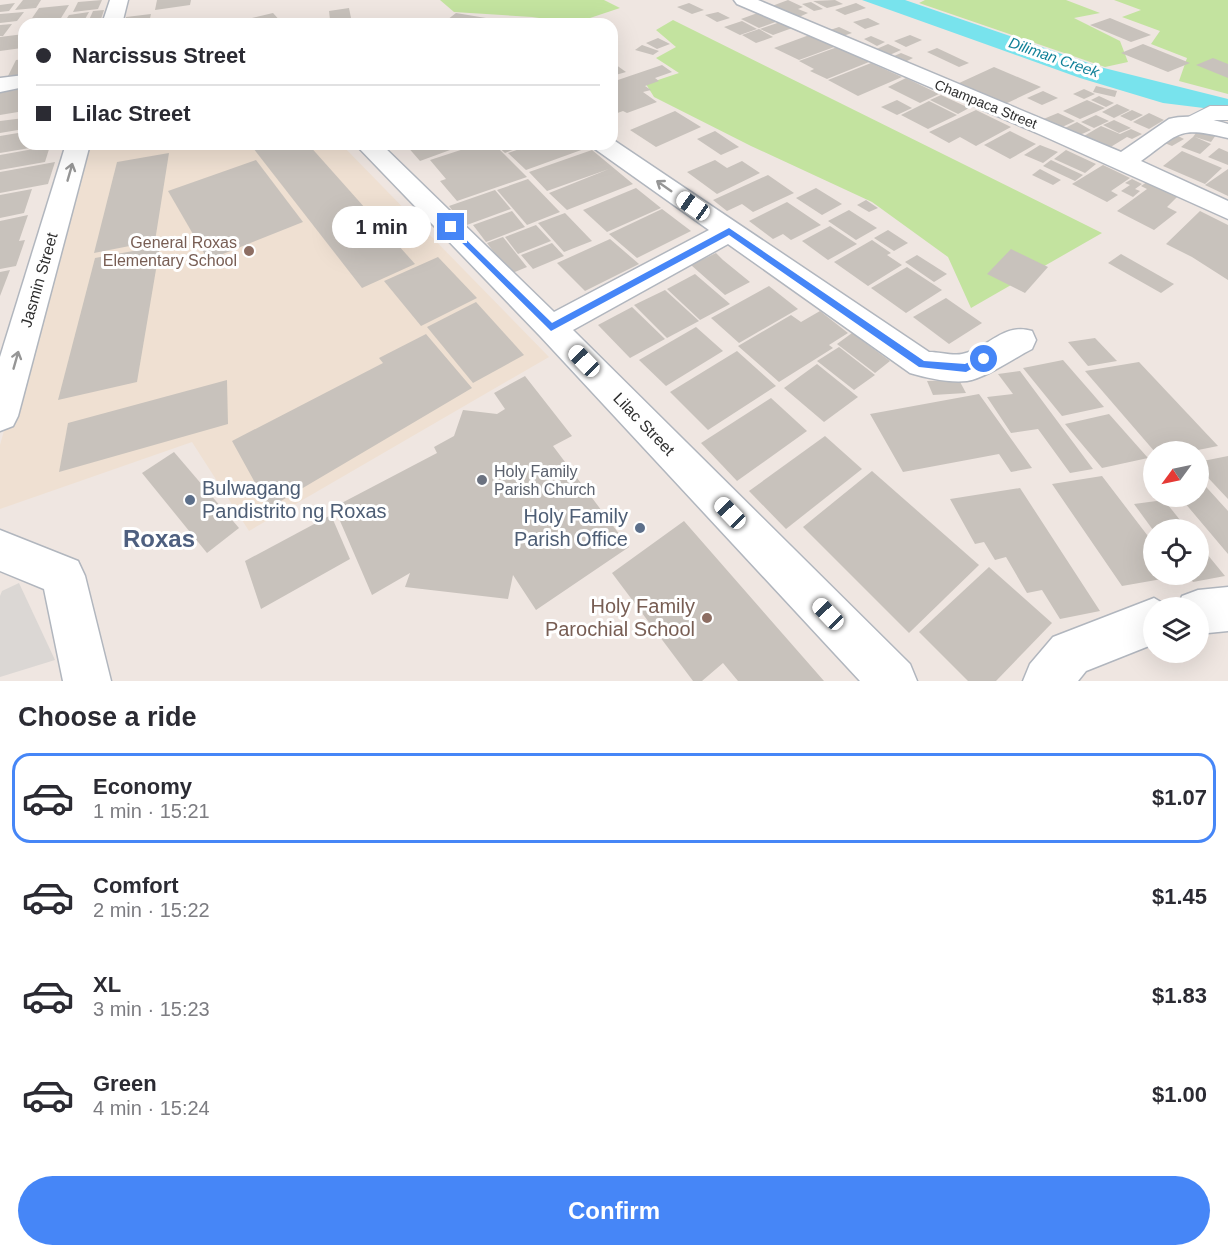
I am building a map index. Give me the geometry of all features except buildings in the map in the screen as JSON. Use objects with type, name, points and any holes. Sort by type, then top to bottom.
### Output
[{"type":"street","points":[[114,18],[119,0]]},
{"type":"street","name":"Champaca Street","points":[[743,0],[874,58],[1125,161],[1228,211]]},
{"type":"street","points":[[0,85],[18,82]]},
{"type":"street","points":[[1192,124],[1210,113],[1228,113]]},
{"type":"street","points":[[1125,161],[1176,124],[1207,125],[1228,131]]},
{"type":"street","name":"Jasmin Street","points":[[0,416],[76,150]]},
{"type":"street","name":"Lilac Street","points":[[373,150],[551,328],[893,681]]},
{"type":"street","points":[[613,150],[922,364],[966,368],[1020,340]]},
{"type":"street","points":[[551,328],[729,231]]},
{"type":"street","points":[[0,550],[63,576],[92,681]]},
{"type":"street","points":[[1209,611],[1228,609]]},
{"type":"street","points":[[1047,681],[1070,654],[1143,625]]},
{"type":"shaded area","name":"General Roxas Elementary School","points":[[82,150],[347,150],[549,357],[249,531],[192,442],[0,509],[0,445]]},
{"type":"shaded area","points":[[19,583],[55,660],[0,677],[0,596],[2,591]]},
{"type":"green space","points":[[440,0],[604,0],[620,8],[590,18],[539,18],[454,12]]},
{"type":"green space","points":[[925,0],[1066,0],[1100,13],[1074,18],[1120,41],[1128,62],[1105,67],[919,3]]},
{"type":"green space","points":[[1114,0],[1228,0],[1228,94],[1179,81],[1187,58],[1151,44],[1160,31],[1122,17],[1141,10]]},
{"type":"green space","points":[[673,20],[1102,233],[971,308],[948,257],[872,202],[751,146],[654,97],[646,84],[679,73],[656,58],[676,47],[656,30]]},
{"type":"water","name":"Diliman Creek","points":[[862,0],[905,0],[1100,67],[1228,99],[1228,111],[1163,103],[1080,78]]},
{"type":"place","name":"General Roxas Elementary School","points":[[249,251]]},
{"type":"place","name":"Holy Family Parish Church","points":[[482,480]]},
{"type":"place","name":"Bulwagang Pandistrito ng Roxas","points":[[190,500]]},
{"type":"place","name":"Holy Family Parish Office","points":[[640,528]]},
{"type":"place","name":"Holy Family Parochial School","points":[[707,618]]},
{"type":"district","name":"Roxas","points":[[159,538]]},
{"type":"route","points":[[451,227],[551,328],[729,231],[922,364],[966,368],[984,359]]}]
